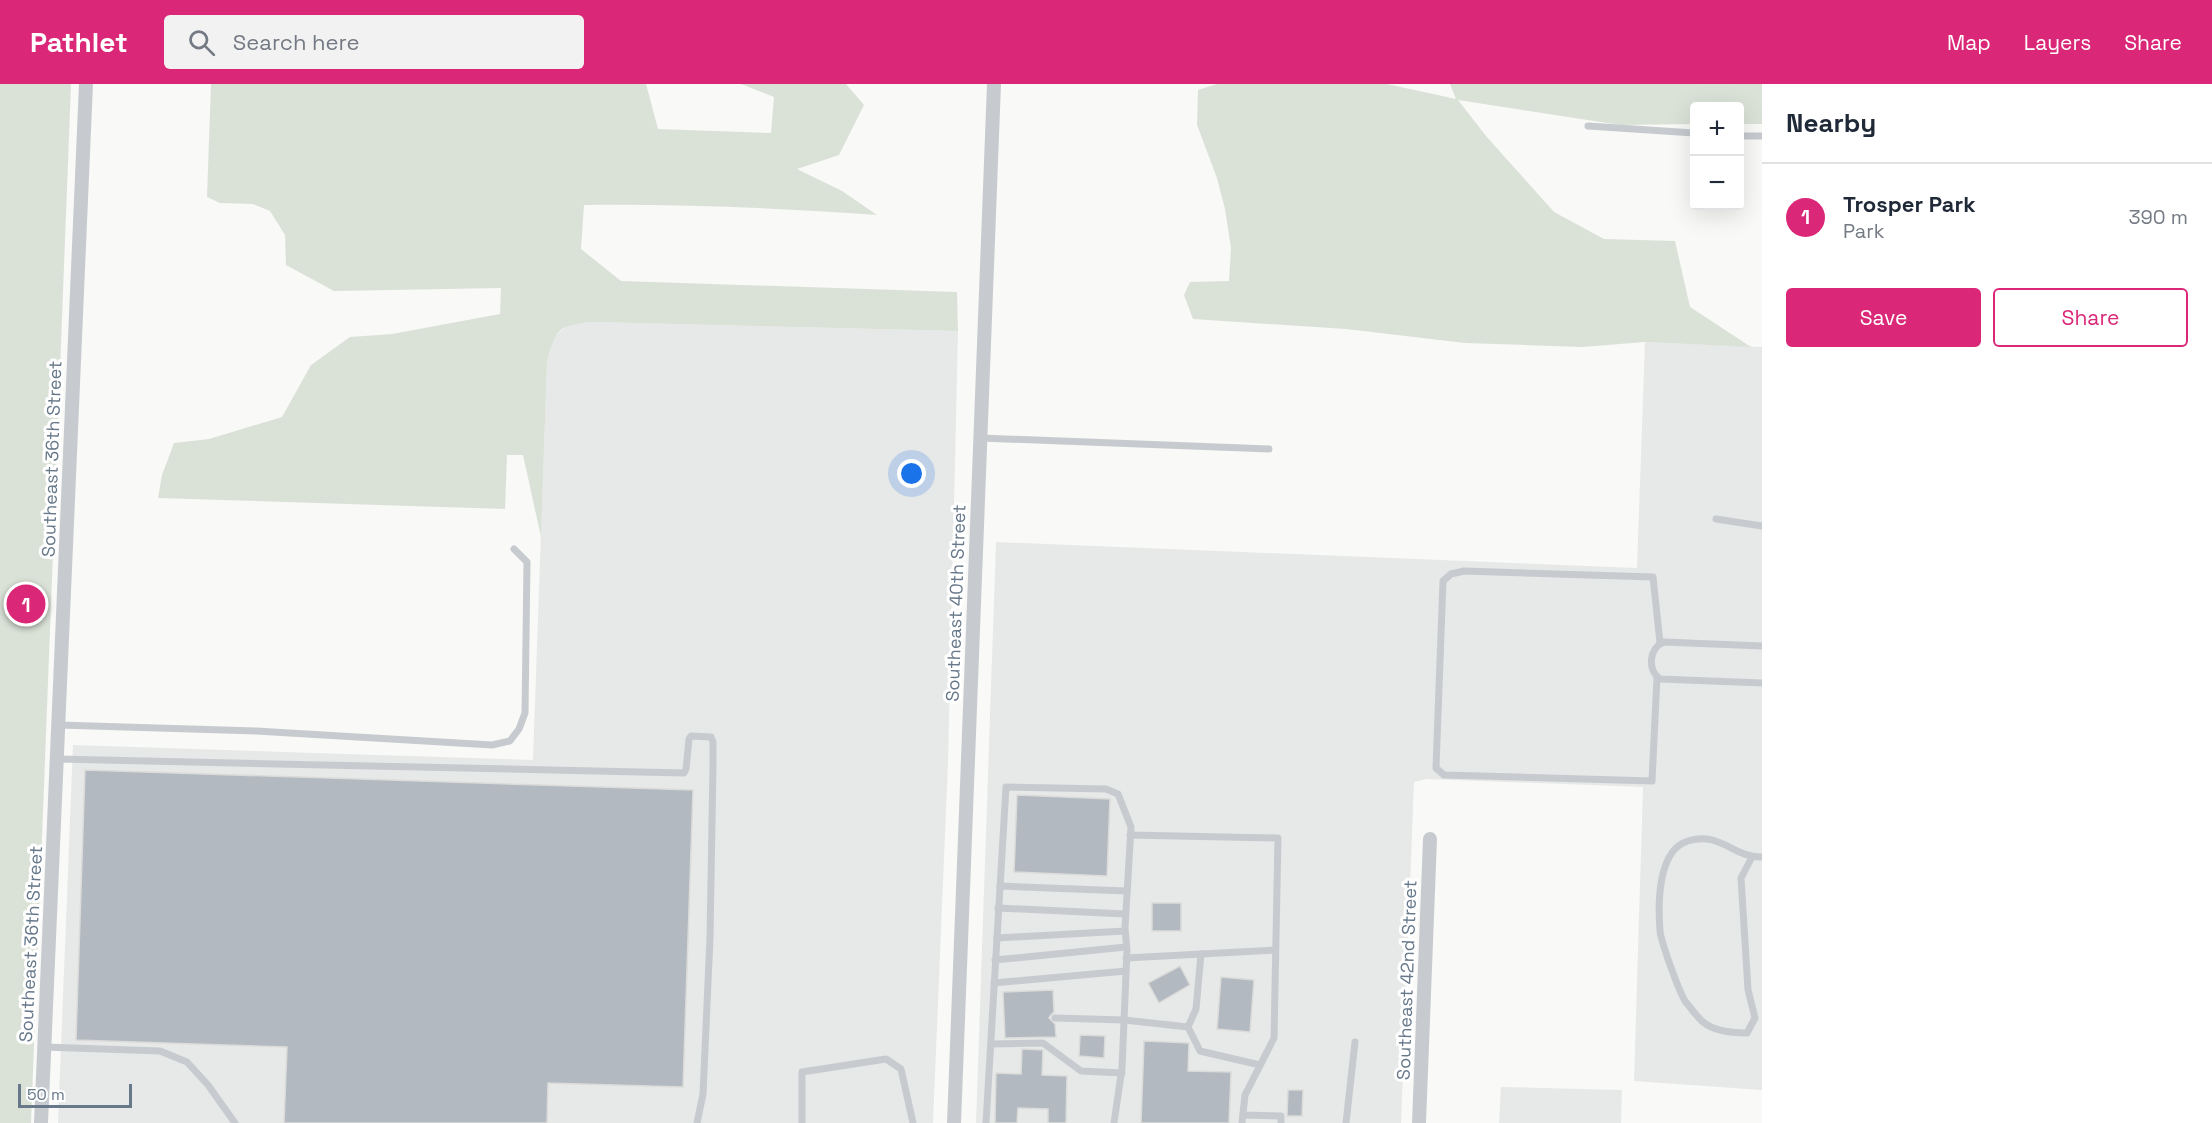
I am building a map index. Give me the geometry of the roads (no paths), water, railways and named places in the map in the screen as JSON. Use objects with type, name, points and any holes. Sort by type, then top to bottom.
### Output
[{"type":"street","name":"Southeast 36th Street","points":[[41,1123],[86,84]]},
{"type":"street","name":"Southeast 40th Street","points":[[954,1123],[994,84]]},
{"type":"street","name":"Southeast 42nd Street","points":[[1419,1123],[1430,839]]},
{"type":"lane","points":[[1588,126],[1690,133]]},
{"type":"lane","points":[[1744,136],[1762,136]]},
{"type":"lane","points":[[981,438],[1269,449]]},
{"type":"lane","points":[[1716,519],[1762,526]]},
{"type":"lane","points":[[59,725],[256,731],[492,745],[510,741],[519,729],[525,713],[527,562],[514,549]]},
{"type":"lane","points":[[1660,643],[1653,577],[1464,571],[1451,574],[1443,581],[1436,768],[1444,774],[1652,781],[1657,677],[1651,661],[1653,652],[1660,643],[1762,646]]},
{"type":"lane","points":[[1657,677],[1762,683]]},
{"type":"lane","points":[[58,759],[684,773],[691,736],[711,737],[713,765],[710,938],[703,1094],[697,1123]]},
{"type":"lane","points":[[986,1123],[1006,787],[1106,789],[1118,794],[1131,827],[1125,914],[1126,971],[1122,1073],[1114,1123]]},
{"type":"lane","points":[[1130,835],[1278,838],[1274,1038],[1245,1095],[1242,1119],[1281,1116],[1281,1123]]},
{"type":"lane","points":[[1762,857],[1752,857],[1711,838],[1689,841],[1677,846],[1660,879],[1660,933],[1684,999],[1704,1023],[1732,1033],[1747,1033],[1755,1018],[1762,1013]]},
{"type":"lane","points":[[1752,857],[1741,878],[1748,990],[1755,1018]]},
{"type":"lane","points":[[1000,886],[1127,891]]},
{"type":"lane","points":[[998,908],[1125,914]]},
{"type":"lane","points":[[997,938],[1125,931]]},
{"type":"lane","points":[[995,960],[1126,947]]},
{"type":"lane","points":[[1126,958],[1275,950]]},
{"type":"lane","points":[[1188,1028],[1196,1009],[1201,954]]},
{"type":"lane","points":[[994,983],[1126,971]]},
{"type":"lane","points":[[1055,1018],[1124,1020],[1188,1028]]},
{"type":"lane","points":[[1188,1028],[1200,1051],[1260,1065]]},
{"type":"lane","points":[[1346,1123],[1355,1042]]},
{"type":"lane","points":[[991,1044],[1043,1043],[1081,1071],[1122,1073]]},
{"type":"lane","points":[[44,1047],[160,1051],[187,1062],[208,1085],[235,1123]]},
{"type":"lane","points":[[802,1123],[802,1072],[886,1059],[901,1069],[913,1123]]},
{"type":"place","name":"Trosper Park","points":[[26,604]]}]
